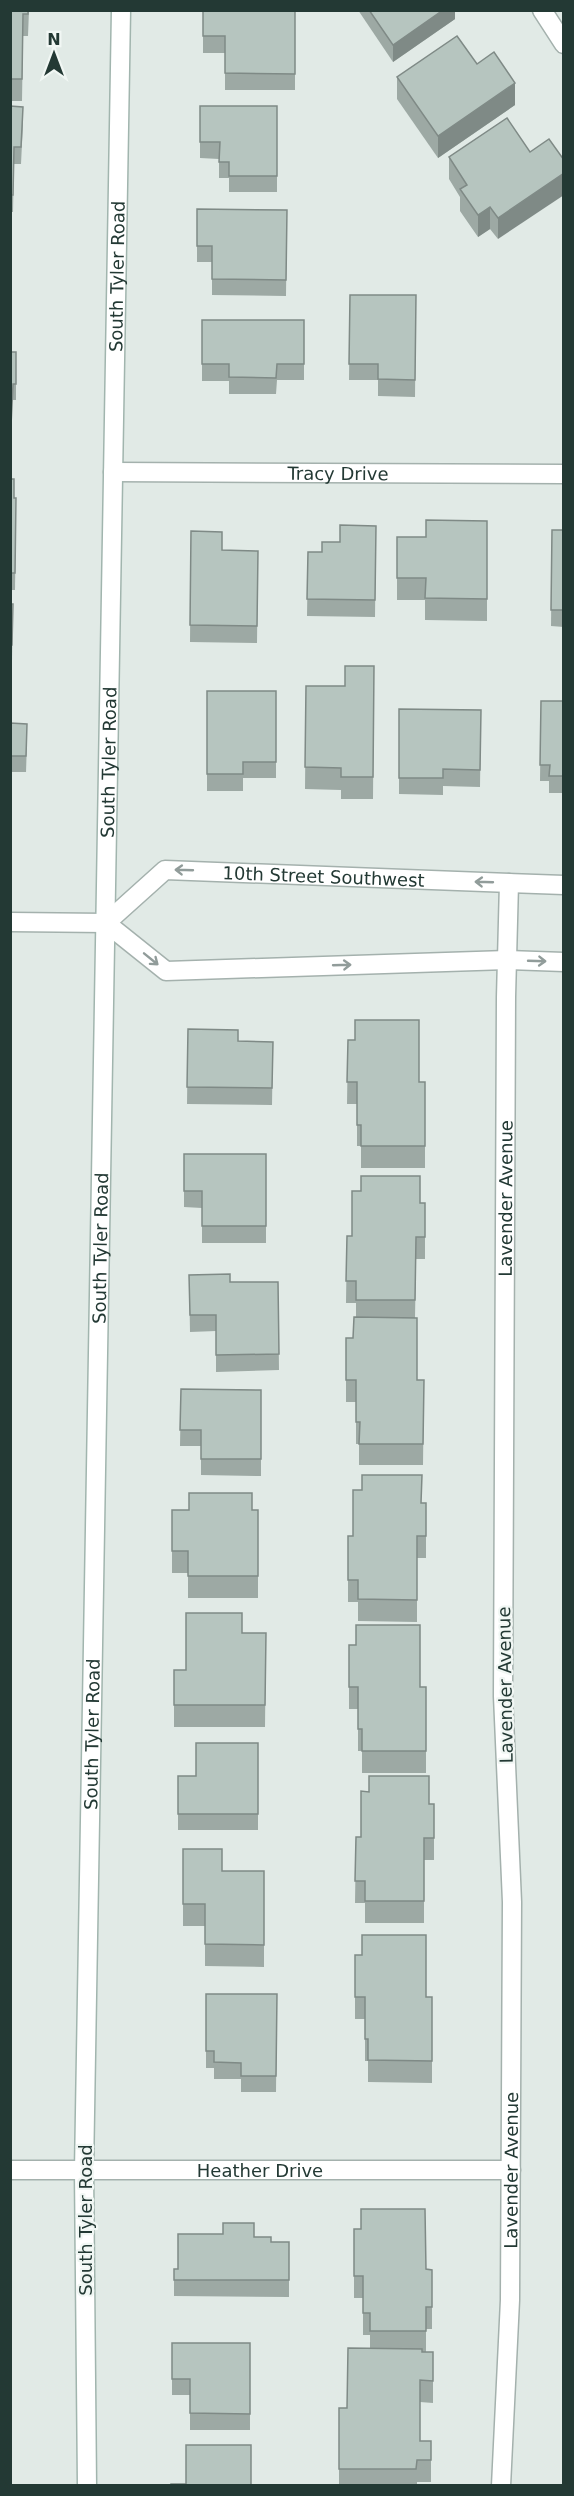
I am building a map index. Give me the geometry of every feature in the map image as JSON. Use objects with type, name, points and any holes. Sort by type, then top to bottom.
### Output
[{"type":"street","name":"South Tyler Road","points":[[87,2486],[84,2171],[121,10]]},
{"type":"street","points":[[542,10],[564,44]]},
{"type":"street","name":"Tracy Drive","points":[[113,472],[564,474]]},
{"type":"street","name":"10th Street Southwest","points":[[106,923],[165,870],[564,885]]},
{"type":"street","name":"Lavender Avenue","points":[[501,2486],[510,2300],[511,2170],[512,1902],[503,1696],[509,884]]},
{"type":"street","points":[[10,922],[106,923],[166,971],[507,960],[564,962]]},
{"type":"street","name":"Heather Drive","points":[[10,2170],[511,2170]]},
{"type":"building","points":[[10,10],[28,10],[28,14],[23,14],[22,79],[10,79]]},
{"type":"building","points":[[203,10],[295,10],[295,74],[225,73],[225,36],[203,36]]},
{"type":"building","points":[[369,10],[443,10],[393,45]]},
{"type":"building","points":[[457,36],[477,64],[494,52],[515,83],[438,136],[397,77]]},
{"type":"building","points":[[10,106],[23,107],[21,147],[14,147],[13,195],[10,195]]},
{"type":"building","points":[[200,106],[277,106],[277,176],[229,176],[229,162],[219,162],[220,142],[200,142]]},
{"type":"building","points":[[507,118],[530,152],[549,139],[564,160],[564,173],[498,218],[490,207],[478,215],[460,189],[467,185],[449,157]]},
{"type":"building","points":[[197,209],[287,210],[286,280],[212,279],[212,246],[197,246]]},
{"type":"building","points":[[350,295],[416,295],[415,380],[378,379],[378,364],[349,364]]},
{"type":"building","points":[[202,320],[304,320],[304,364],[277,364],[276,378],[229,377],[229,364],[202,364]]},
{"type":"building","points":[[10,352],[16,352],[16,384],[13,384],[10,446]]},
{"type":"building","points":[[10,479],[14,479],[14,498],[16,498],[15,573],[10,573]]},
{"type":"building","points":[[426,520],[487,521],[487,599],[425,598],[426,578],[397,578],[397,537],[426,537]]},
{"type":"building","points":[[340,525],[376,526],[375,600],[307,599],[308,552],[322,552],[322,542],[340,542]]},
{"type":"building","points":[[552,530],[564,530],[564,610],[551,610]]},
{"type":"building","points":[[191,531],[222,532],[222,550],[258,551],[257,626],[190,625]]},
{"type":"building","points":[[10,604],[13,604],[12,645],[10,645]]},
{"type":"building","points":[[345,666],[374,666],[373,777],[341,777],[341,768],[305,767],[306,686],[345,686]]},
{"type":"building","points":[[207,691],[276,691],[276,762],[243,762],[243,774],[207,774]]},
{"type":"building","points":[[541,701],[564,701],[564,776],[549,776],[550,765],[540,765]]},
{"type":"building","points":[[399,709],[481,710],[480,770],[443,769],[443,778],[399,778]]},
{"type":"building","points":[[10,723],[27,724],[26,756],[10,756]]},
{"type":"building","points":[[355,1020],[419,1020],[419,1082],[425,1082],[425,1146],[361,1146],[361,1125],[357,1125],[357,1082],[347,1082],[348,1040],[355,1040]]},
{"type":"building","points":[[188,1029],[238,1030],[238,1041],[273,1042],[272,1088],[187,1087]]},
{"type":"building","points":[[184,1154],[266,1154],[266,1226],[202,1226],[202,1191],[184,1191]]},
{"type":"building","points":[[361,1176],[420,1176],[420,1203],[425,1203],[425,1237],[416,1237],[415,1300],[356,1300],[356,1281],[346,1281],[347,1236],[352,1236],[352,1191],[361,1191]]},
{"type":"building","points":[[230,1274],[230,1282],[278,1282],[279,1354],[216,1355],[216,1315],[190,1315],[189,1275]]},
{"type":"building","points":[[354,1317],[417,1318],[417,1380],[424,1380],[423,1444],[359,1444],[360,1422],[356,1422],[356,1380],[346,1380],[346,1338],[353,1338]]},
{"type":"building","points":[[181,1389],[261,1390],[261,1459],[201,1459],[201,1430],[180,1430]]},
{"type":"building","points":[[362,1475],[422,1475],[421,1503],[426,1503],[426,1536],[417,1536],[417,1600],[358,1599],[358,1580],[348,1580],[348,1536],[353,1536],[353,1490],[362,1490]]},
{"type":"building","points":[[189,1493],[252,1493],[252,1510],[258,1510],[258,1576],[188,1576],[188,1551],[172,1551],[172,1510],[189,1510]]},
{"type":"building","points":[[186,1613],[242,1613],[242,1633],[266,1633],[265,1705],[174,1705],[174,1670],[186,1670]]},
{"type":"building","points":[[356,1625],[420,1625],[420,1687],[426,1687],[426,1751],[362,1751],[362,1729],[358,1729],[358,1687],[349,1687],[349,1645],[356,1645]]},
{"type":"building","points":[[196,1743],[258,1743],[258,1814],[178,1814],[178,1776],[196,1776]]},
{"type":"building","points":[[369,1776],[429,1776],[429,1804],[434,1804],[434,1838],[424,1838],[424,1901],[365,1901],[365,1881],[355,1881],[356,1837],[361,1837],[361,1791],[369,1792]]},
{"type":"building","points":[[183,1849],[222,1849],[222,1871],[264,1871],[264,1945],[205,1944],[205,1904],[183,1904]]},
{"type":"building","points":[[362,1935],[426,1935],[426,1997],[432,1997],[432,2061],[368,2060],[368,2039],[365,2039],[365,1997],[355,1997],[355,1955],[362,1955]]},
{"type":"building","points":[[206,1994],[277,1994],[276,2076],[241,2076],[241,2063],[214,2062],[214,2051],[206,2051]]},
{"type":"building","points":[[361,2209],[425,2209],[426,2269],[432,2270],[432,2307],[426,2307],[426,2331],[370,2331],[370,2313],[363,2313],[363,2276],[354,2276],[354,2229],[361,2229]]},
{"type":"building","points":[[223,2223],[254,2223],[254,2237],[271,2237],[271,2242],[289,2242],[289,2280],[174,2280],[174,2269],[178,2269],[178,2234],[223,2234]]},
{"type":"building","points":[[172,2343],[250,2343],[250,2414],[190,2413],[190,2379],[172,2379]]},
{"type":"building","points":[[348,2348],[422,2349],[422,2352],[433,2352],[433,2381],[420,2380],[420,2441],[431,2441],[431,2460],[417,2460],[416,2469],[339,2469],[339,2408],[347,2408]]},
{"type":"building","points":[[186,2445],[251,2445],[251,2486],[171,2486],[171,2484],[186,2484]]}]
